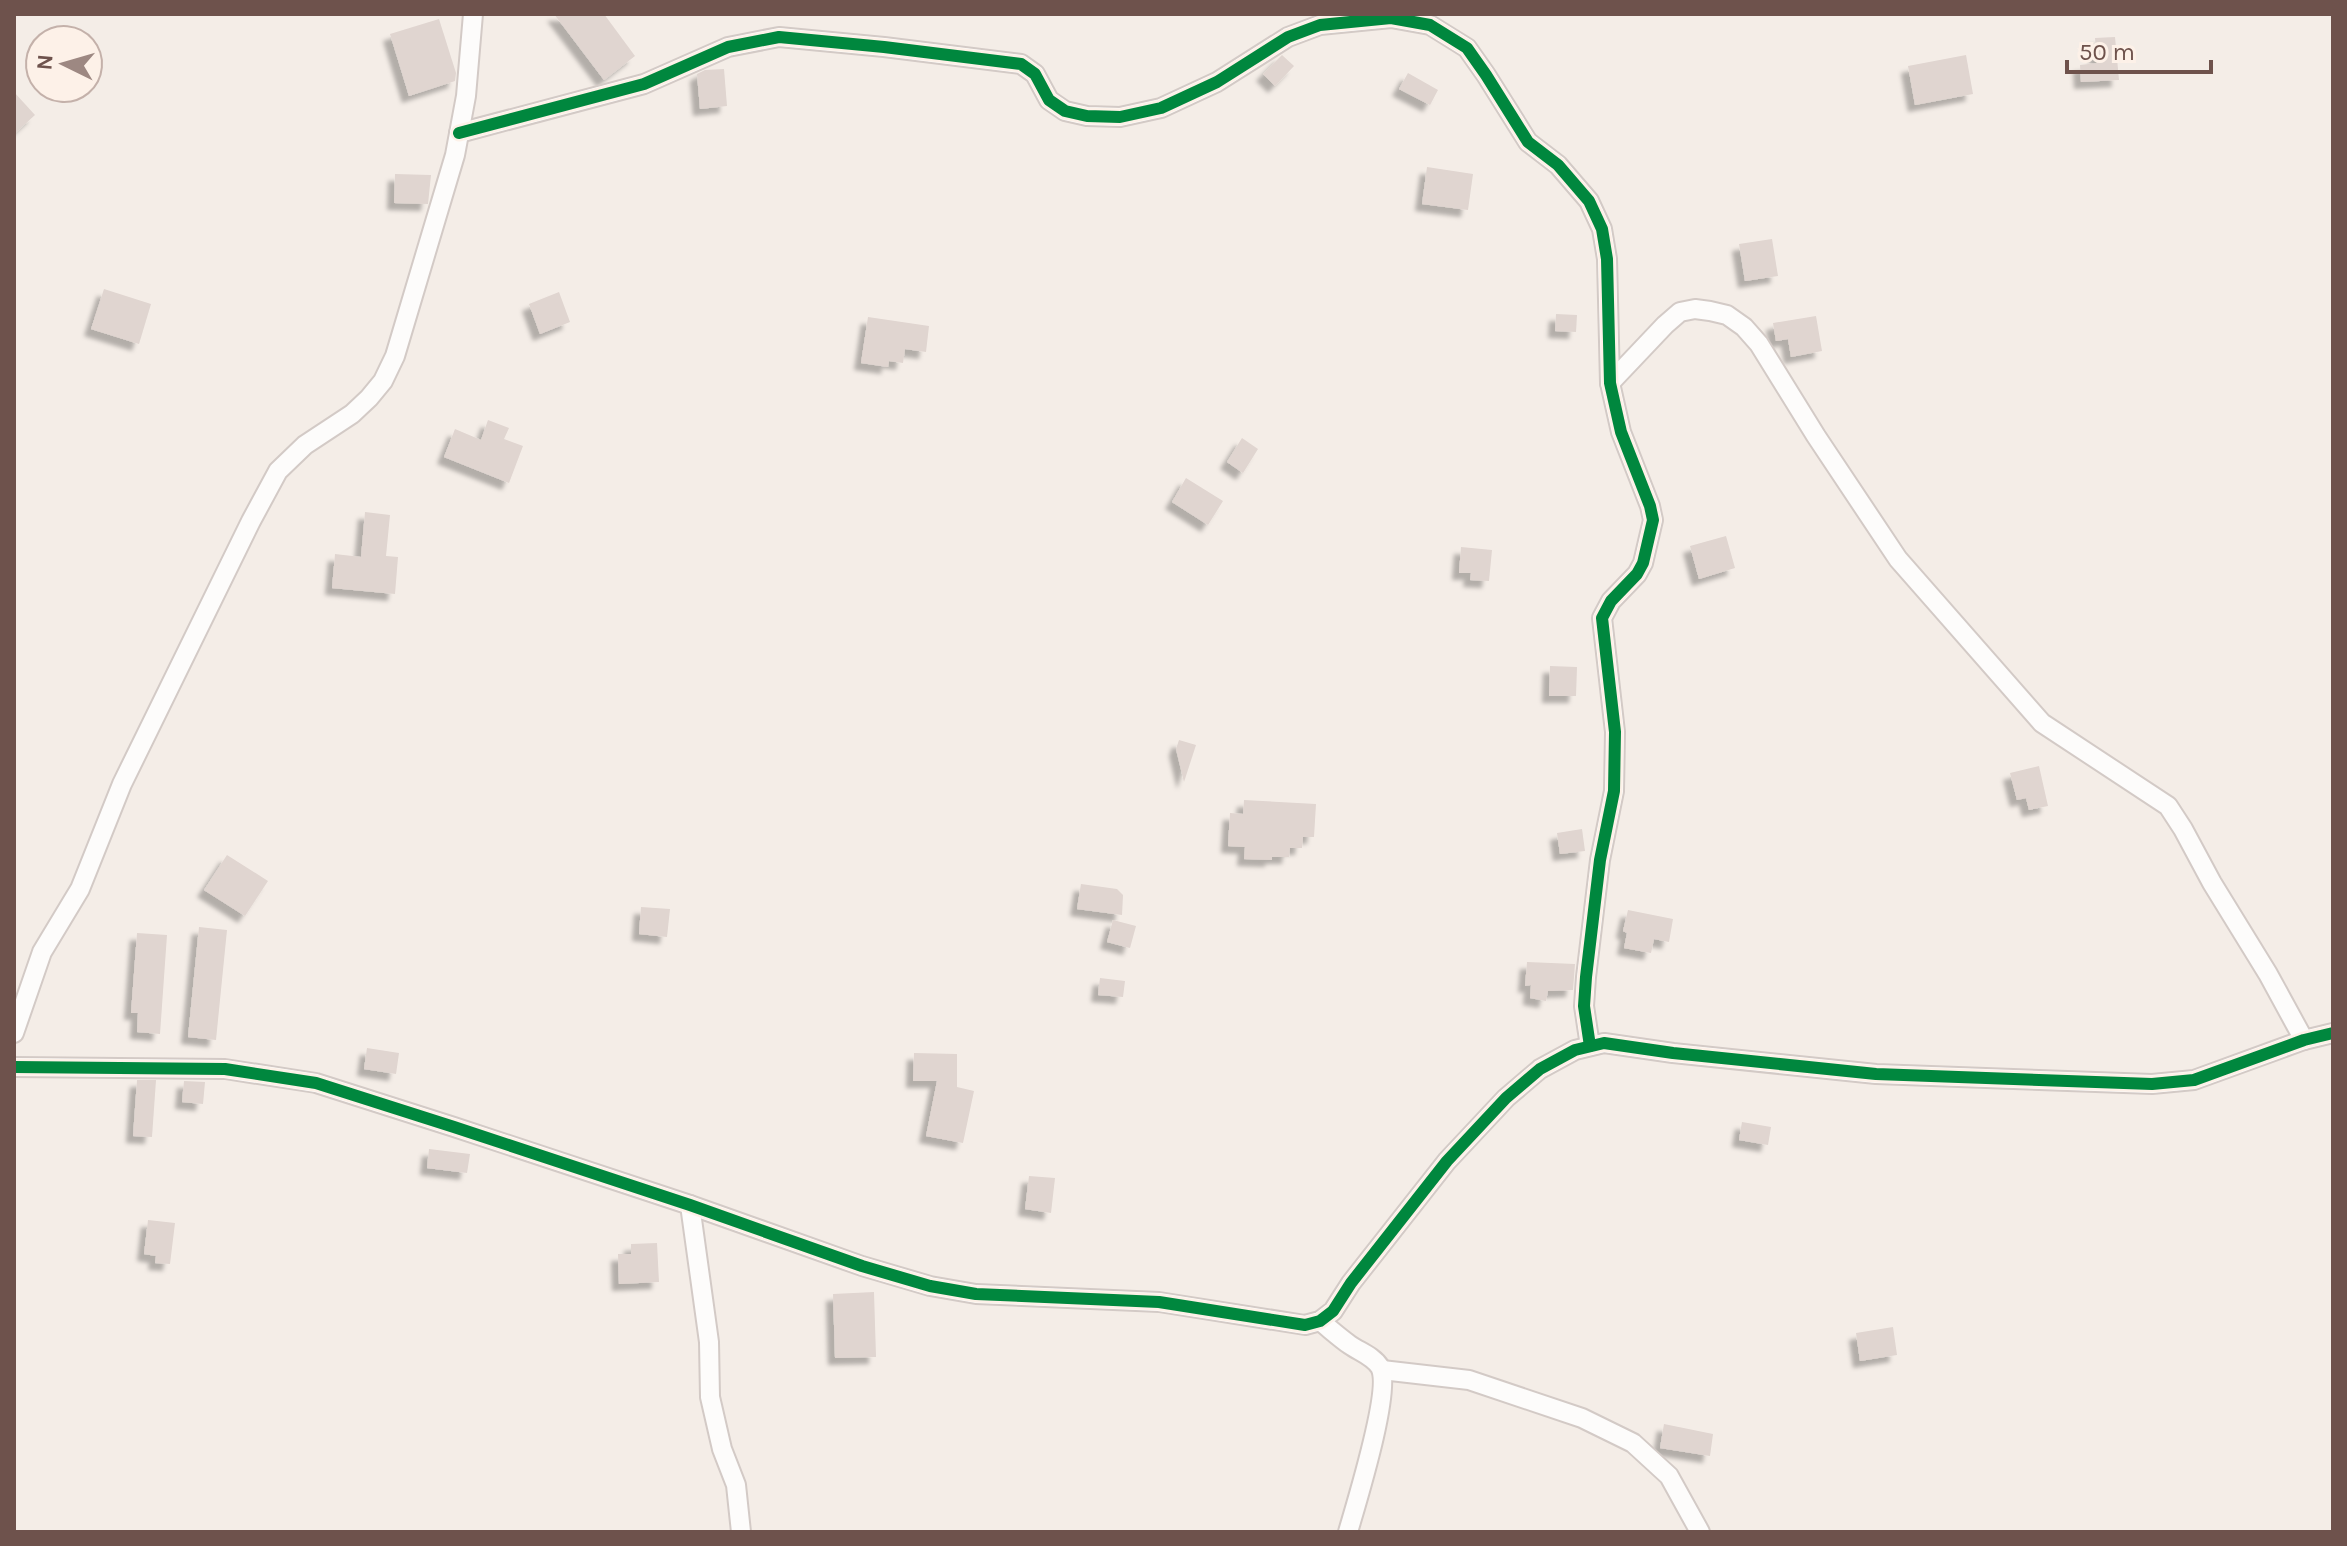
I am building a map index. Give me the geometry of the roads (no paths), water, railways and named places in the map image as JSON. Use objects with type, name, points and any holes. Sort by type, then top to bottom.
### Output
[{"type":"street","points":[[14,1033],[42,952],[80,889],[122,784],[278,471],[305,445],[352,414],[369,398],[383,381],[395,356],[455,155],[466,96],[473,14]]},
{"type":"street","points":[[459,133],[644,84],[728,47],[779,37],[1021,64],[1035,74],[1049,100],[1065,111],[1087,116],[1120,117],[1161,108],[1217,82],[1288,37],[1320,25],[1391,18],[1430,25],[1467,48],[1528,142],[1558,165],[1589,201],[1602,229],[1607,259],[1610,383],[1621,432],[1653,520],[1643,563],[1637,574],[1611,601],[1602,618],[1615,732],[1614,791],[1600,860],[1586,977],[1584,1006],[1590,1046]]},
{"type":"street","points":[[1610,383],[1680,312],[1695,309],[1710,311],[1727,315],[1744,327],[1759,344],[1898,559],[2042,723],[2168,806],[2304,1040]]},
{"type":"street","points":[[14,1067],[225,1069],[316,1083],[930,1286],[976,1294],[1159,1302],[1305,1325],[1320,1321],[1333,1311],[1351,1283],[1447,1161],[1506,1098],[1540,1069],[1575,1050],[1604,1043],[1876,1074],[2152,1084],[2194,1080],[2304,1040],[2333,1033]]},
{"type":"street","points":[[690,1205],[709,1342],[710,1397],[722,1449],[736,1485],[741,1532]]},
{"type":"street","points":[[1320,1321],[1350,1345],[1373,1358],[1382,1370],[1383,1388],[1370,1459],[1348,1532]]},
{"type":"street","points":[[1382,1370],[1469,1380],[1582,1418],[1608,1430],[1633,1443],[1669,1476],[1700,1532]]}]
